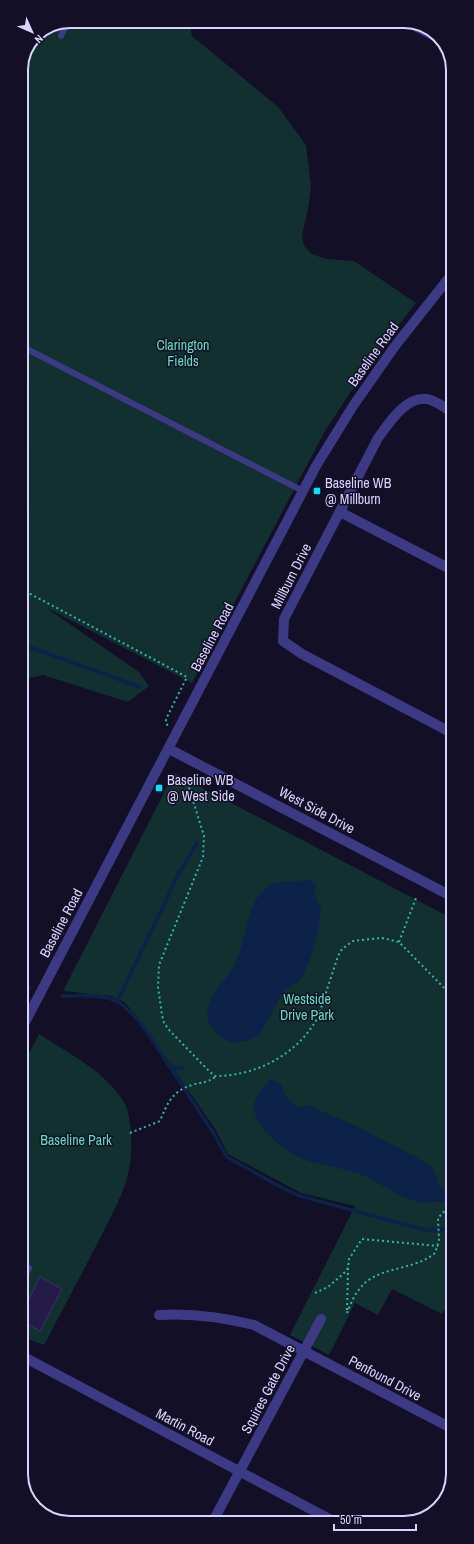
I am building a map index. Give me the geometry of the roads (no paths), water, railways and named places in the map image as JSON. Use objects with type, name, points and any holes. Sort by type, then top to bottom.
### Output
[{"type":"street","name":"Baseline Road","points":[[28,1017],[316,466],[352,406],[395,346],[446,282]]},
{"type":"street","name":"Millburn Drive","points":[[446,409],[427,399],[407,403],[393,417],[378,438],[284,619],[283,641],[302,654],[446,730]]},
{"type":"street","points":[[340,512],[446,567]]},
{"type":"street","name":"West Side Drive","points":[[169,748],[446,893]]},
{"type":"street","name":"Penfound Drive","points":[[159,1315],[185,1314],[225,1318],[254,1325],[446,1425]]},
{"type":"street","name":"Squires Gate Drive","points":[[215,1516],[321,1319]]},
{"type":"street","name":"Martin Road","points":[[28,1359],[324,1516]]},
{"type":"lane","points":[[61,36],[65,29]]},
{"type":"lane","points":[[28,350],[303,491]]},
{"type":"water","points":[[310,880],[316,884],[315,896],[321,908],[318,932],[311,957],[301,979],[284,991],[259,1036],[238,1042],[224,1039],[211,1025],[207,1016],[208,1006],[212,997],[236,962],[252,908],[264,891],[273,884]]},
{"type":"water","points":[[269,1079],[272,1079],[275,1083],[278,1082],[282,1086],[285,1096],[299,1108],[307,1105],[350,1123],[416,1157],[434,1169],[439,1184],[446,1193],[445,1202],[422,1202],[408,1199],[360,1174],[312,1162],[281,1146],[261,1125],[254,1110],[254,1103],[260,1090],[268,1084]]},
{"type":"waterway","points":[[28,647],[140,687]]},
{"type":"waterway","points":[[117,1002],[178,875],[197,843]]},
{"type":"waterway","points":[[62,996],[99,996],[119,1003],[128,1009],[135,1017],[150,1036],[168,1064],[176,1068],[182,1068]]},
{"type":"waterway","points":[[168,1064],[214,1134],[227,1157],[300,1196],[429,1231],[446,1229]]},
{"type":"place","name":"Baseline WB @ Millburn","points":[[317,491]]},
{"type":"place","name":"Baseline WB @ West Side","points":[[159,788]]},
{"type":"park label","name":"Clarington Fields","points":[[183,354]]},
{"type":"park label","name":"Westside Drive Park","points":[[307,1008]]},
{"type":"park label","name":"Baseline Park","points":[[76,1140]]}]
